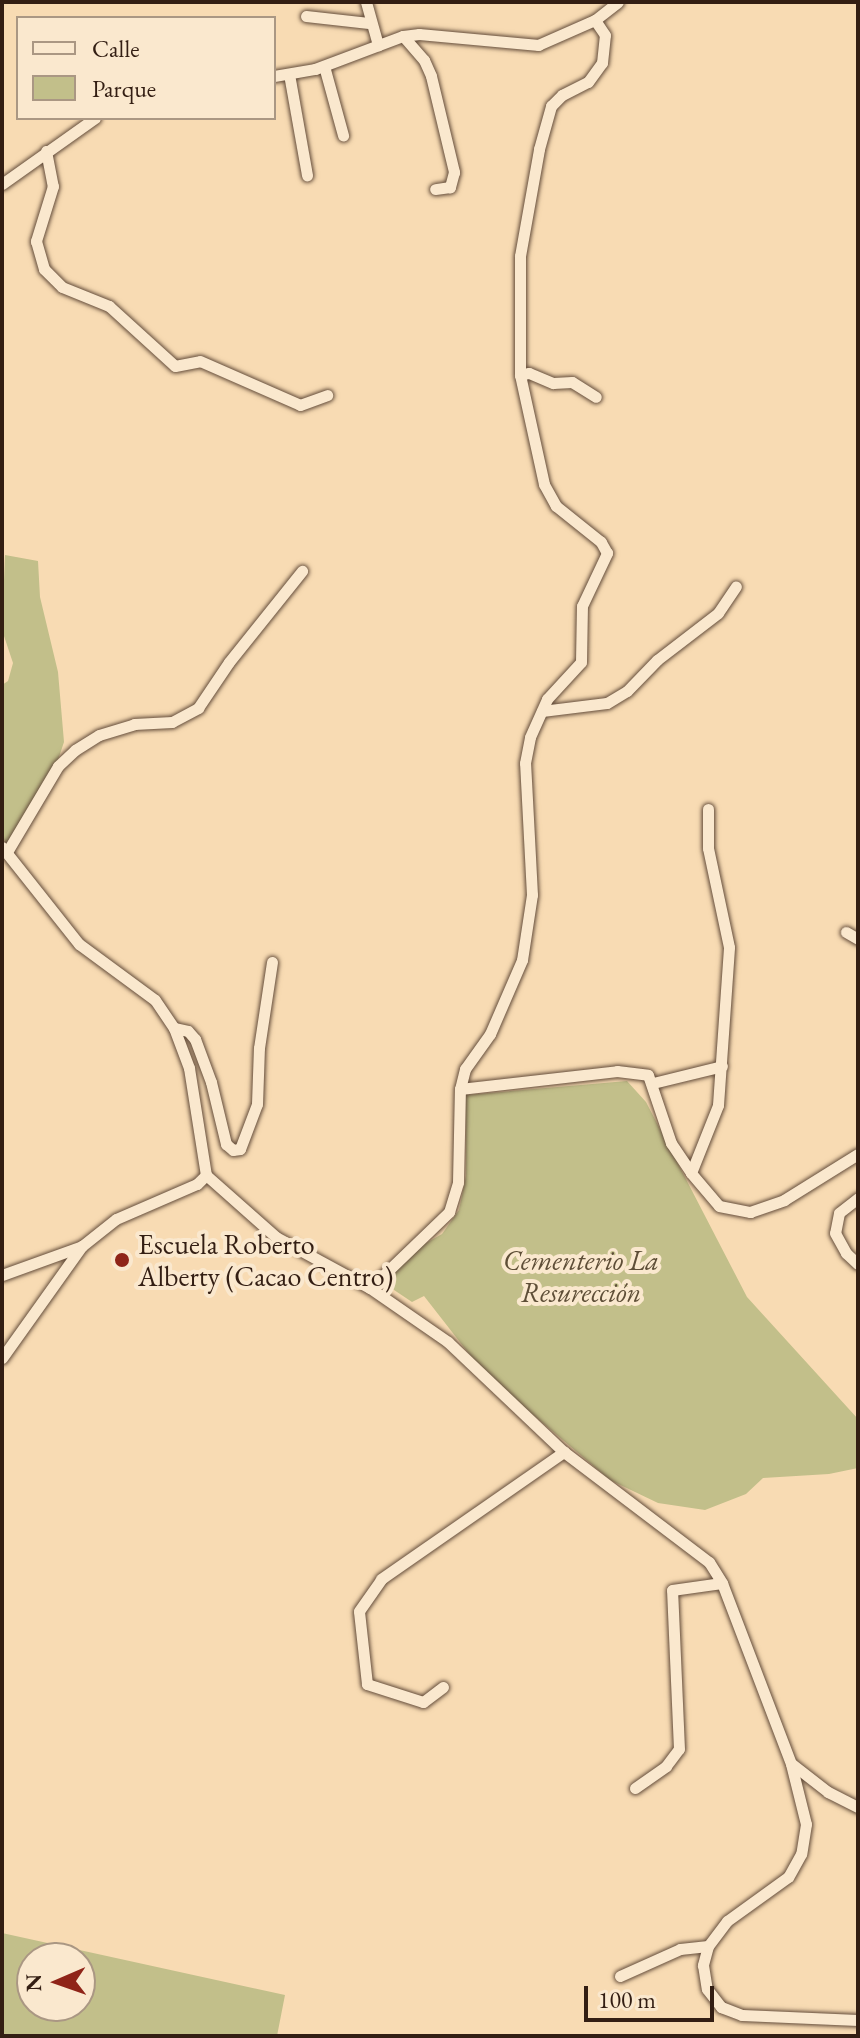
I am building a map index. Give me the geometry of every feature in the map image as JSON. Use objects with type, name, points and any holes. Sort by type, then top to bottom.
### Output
[{"type":"street","points":[[366,2],[369,23],[378,45]]},
{"type":"street","points":[[276,76],[324,66],[403,36],[419,34],[538,45],[595,20],[618,2]]},
{"type":"street","points":[[306,16],[369,23]]},
{"type":"street","points":[[370,1288],[449,1212],[458,1182],[460,1089],[465,1069],[490,1034],[522,960],[532,895],[525,763],[530,737],[547,699],[581,662],[582,606],[607,553],[601,542],[556,506],[544,484],[520,375],[520,256],[539,149],[551,106],[562,95],[588,82],[602,63],[605,35],[595,20]]},
{"type":"street","points":[[403,36],[424,60],[431,76],[454,172],[450,187],[435,189]]},
{"type":"street","points":[[324,66],[343,135]]},
{"type":"street","points":[[289,74],[307,175]]},
{"type":"street","points":[[2,184],[92,120]]},
{"type":"street","points":[[46,151],[53,186],[36,241],[44,269],[62,287],[109,306],[175,366],[200,361],[300,405],[327,395]]},
{"type":"street","points":[[520,375],[529,373],[553,383],[572,382],[596,397]]},
{"type":"street","points":[[302,571],[229,662],[198,708],[172,722],[134,724],[99,735],[75,750],[58,766],[4,850],[79,944],[155,1000],[174,1028],[189,1068],[206,1175],[276,1237],[370,1288],[448,1342],[564,1452],[709,1562],[722,1583],[791,1764],[806,1824],[801,1854],[788,1877],[727,1921],[708,1946],[703,1965],[707,1989],[721,2007],[742,2015],[858,2020]]},
{"type":"street","points":[[542,711],[607,703],[627,691],[657,660],[718,613],[736,586]]},
{"type":"street","points":[[691,1173],[718,1105],[729,947],[708,848],[708,809]]},
{"type":"street","points":[[846,932],[858,939]]},
{"type":"street","points":[[174,1028],[188,1031],[195,1039],[211,1082],[226,1144],[233,1150],[240,1149],[257,1104],[259,1048],[272,962]]},
{"type":"street","points":[[653,1083],[722,1066]]},
{"type":"street","points":[[460,1089],[617,1071],[648,1075],[671,1143],[691,1173],[719,1206],[750,1212],[784,1200],[858,1154]]},
{"type":"street","points":[[2,1358],[82,1246],[116,1219],[197,1184],[206,1175]]},
{"type":"street","points":[[858,1198],[839,1213],[835,1233],[846,1253],[858,1264]]},
{"type":"street","points":[[2,1275],[82,1246]]},
{"type":"street","points":[[443,1687],[423,1702],[367,1684],[359,1611],[381,1579],[564,1452]]},
{"type":"street","points":[[635,1788],[666,1766],[679,1749],[672,1590],[722,1583]]},
{"type":"street","points":[[791,1764],[828,1792],[858,1807]]},
{"type":"street","points":[[620,1976],[680,1949],[708,1946]]},
{"type":"green space","points":[[5,555],[38,561],[40,597],[58,672],[64,742],[44,802],[12,853],[2,836],[2,685],[8,681],[13,663],[2,630]]},
{"type":"green space","name":"Cementerio La Resurección","points":[[627,1081],[646,1102],[747,1297],[858,1419],[858,1468],[829,1474],[763,1478],[746,1494],[705,1510],[658,1503],[610,1480],[484,1373],[424,1296],[412,1302],[385,1284],[384,1280],[412,1251],[442,1234],[459,1210],[466,1176],[466,1095]]},
{"type":"green space","points":[[2,1933],[43,1942],[16,1942],[16,2022],[96,2022],[96,1954],[285,1995],[277,2036],[2,2036]]},
{"type":"place","name":"Escuela Roberto Alberty (Cacao Centro)","points":[[122,1260]]}]
